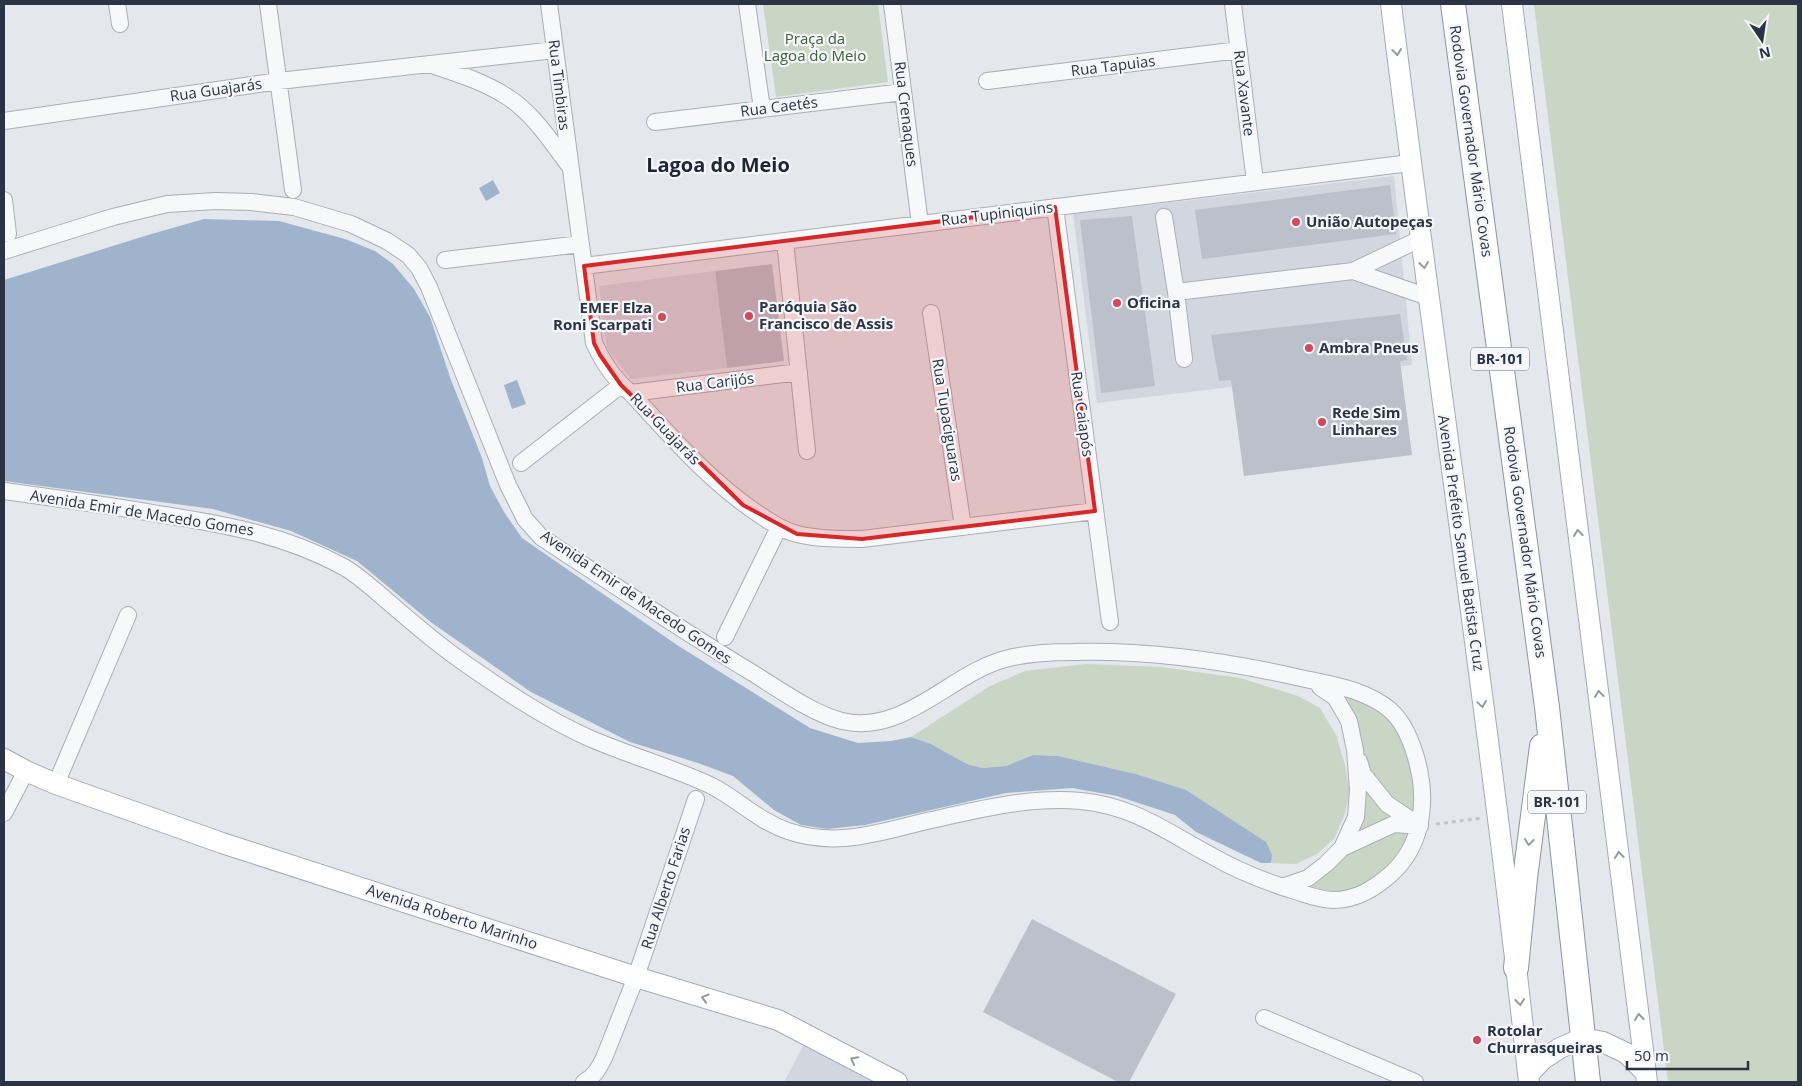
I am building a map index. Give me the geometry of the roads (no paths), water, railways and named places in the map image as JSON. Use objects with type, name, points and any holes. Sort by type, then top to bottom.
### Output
[{"type":"highway","name":"Rodovia Governador Mário Covas","points":[[1454,6],[1547,707],[1588,1082]]},
{"type":"highway","points":[[1516,968],[1525,878],[1547,707]]},
{"type":"main road","name":"Avenida Prefeito Samuel Batista Cruz","points":[[1391,4],[1410,163],[1504,867],[1529,1078]]},
{"type":"main road","points":[[1512,4],[1647,1078]]},
{"type":"main road","name":"Avenida Roberto Marinho","points":[[4,759],[56,784],[222,843],[636,977],[778,1020],[897,1082]]},
{"type":"main road","points":[[1529,1078],[1543,1058],[1582,1038],[1604,1042],[1626,1053],[1647,1078]]},
{"type":"street","points":[[117,4],[120,24]]},
{"type":"street","points":[[268,4],[293,190]]},
{"type":"street","name":"Rua Timbiras","points":[[549,4],[570,166]]},
{"type":"street","points":[[747,4],[762,109]]},
{"type":"street","name":"Rua Crenaques","points":[[892,4],[920,224]]},
{"type":"street","name":"Rua Xavante","points":[[1233,4],[1255,182]]},
{"type":"street","name":"Rua Guajarás","points":[[4,121],[279,81],[555,50]]},
{"type":"street","name":"Rua Tapuias","points":[[987,81],[1239,50]]},
{"type":"street","name":"Rua Guajarás","points":[[430,64],[478,81],[507,97],[531,117],[570,166],[594,343],[610,372],[687,453],[743,504],[780,527],[797,534],[836,539],[862,539],[1095,510]]},
{"type":"street","name":"Rua Caetés","points":[[655,122],[903,92]]},
{"type":"street","name":"Rua Tupiniquins","points":[[584,266],[1410,163]]},
{"type":"street","points":[[4,200],[8,234]]},
{"type":"street","name":"Avenida Emir de Macedo Gomes","points":[[4,251],[122,215],[168,204],[216,201],[251,202],[294,208],[351,224],[387,241],[408,255],[419,268],[439,311],[508,485],[525,519],[541,536],[564,554],[800,702],[841,721],[867,723],[895,716],[918,706],[966,675],[993,662],[1015,656],[1040,653],[1112,651],[1162,654],[1219,661],[1357,692],[1391,711],[1406,731],[1416,756],[1421,779],[1422,810],[1420,826],[1416,839],[1402,864],[1378,885],[1353,898],[1326,900],[1244,873],[1186,842],[1156,823],[1124,809],[1087,801],[1048,799],[1009,804],[857,838],[821,840],[790,832],[763,821],[743,804],[711,786],[587,737],[546,715],[448,652],[351,570],[312,552],[264,534],[217,523],[4,491]]},
{"type":"street","name":"Rua Caiapós","points":[[1055,207],[1110,622]]},
{"type":"street","points":[[1164,217],[1184,360]]},
{"type":"street","points":[[1176,292],[1353,271],[1420,239]]},
{"type":"street","points":[[785,241],[807,450]]},
{"type":"street","points":[[445,260],[581,244]]},
{"type":"street","points":[[1353,271],[1428,297]]},
{"type":"street","name":"Rua Tupaciguaras","points":[[931,313],[963,527]]},
{"type":"street","name":"Rua Carijós","points":[[626,389],[799,372]]},
{"type":"street","points":[[521,463],[626,389]]},
{"type":"street","points":[[725,637],[780,527]]},
{"type":"street","points":[[56,784],[128,615]]},
{"type":"street","name":"Avenida Emir de Macedo Gomes","points":[[1282,886],[1308,878],[1326,864],[1342,848],[1356,817],[1358,789],[1355,750],[1349,721],[1335,697],[1310,680]]},
{"type":"street","points":[[1355,750],[1363,774],[1387,804],[1420,826]]},
{"type":"street","points":[[4,813],[26,771]]},
{"type":"street","name":"Rua Alberto Farias","points":[[584,1082],[589,1080],[601,1064],[636,977],[696,799]]},
{"type":"street","points":[[1342,848],[1394,824],[1420,826]]},
{"type":"street","points":[[1264,1018],[1415,1082]]},
{"type":"water","points":[[493,180],[500,193],[486,201],[479,188]]},
{"type":"water","points":[[204,219],[279,221],[345,239],[375,251],[393,264],[414,289],[430,317],[451,380],[482,458],[490,486],[504,512],[522,538],[677,645],[810,728],[858,743],[891,741],[911,737],[931,744],[967,764],[982,768],[1006,766],[1033,755],[1058,756],[1136,774],[1186,790],[1266,842],[1272,855],[1271,863],[1261,863],[1196,832],[1175,815],[1117,796],[1072,788],[1006,793],[865,825],[827,829],[801,825],[774,810],[733,776],[630,742],[531,692],[432,623],[357,561],[291,531],[213,509],[4,481],[4,280]]},
{"type":"water","points":[[517,380],[526,404],[512,409],[504,385]]},
{"type":"place","name":"União Autopeças","points":[[1296,222]]},
{"type":"place","name":"Oficina","points":[[1117,303]]},
{"type":"place","name":"Paróquia São Francisco de Assis","points":[[749,316]]},
{"type":"place","name":"EMEF Elza Roni Scarpati","points":[[662,317]]},
{"type":"place","name":"Ambra Pneus","points":[[1309,348]]},
{"type":"place","name":"Rede Sim Linhares","points":[[1322,422]]},
{"type":"place","name":"Rotolar Churrasqueiras","points":[[1477,1040]]},
{"type":"district","name":"Lagoa do Meio","points":[[718,165]]},
{"type":"park label","name":"Praça da Lagoa do Meio","points":[[815,48]]}]
